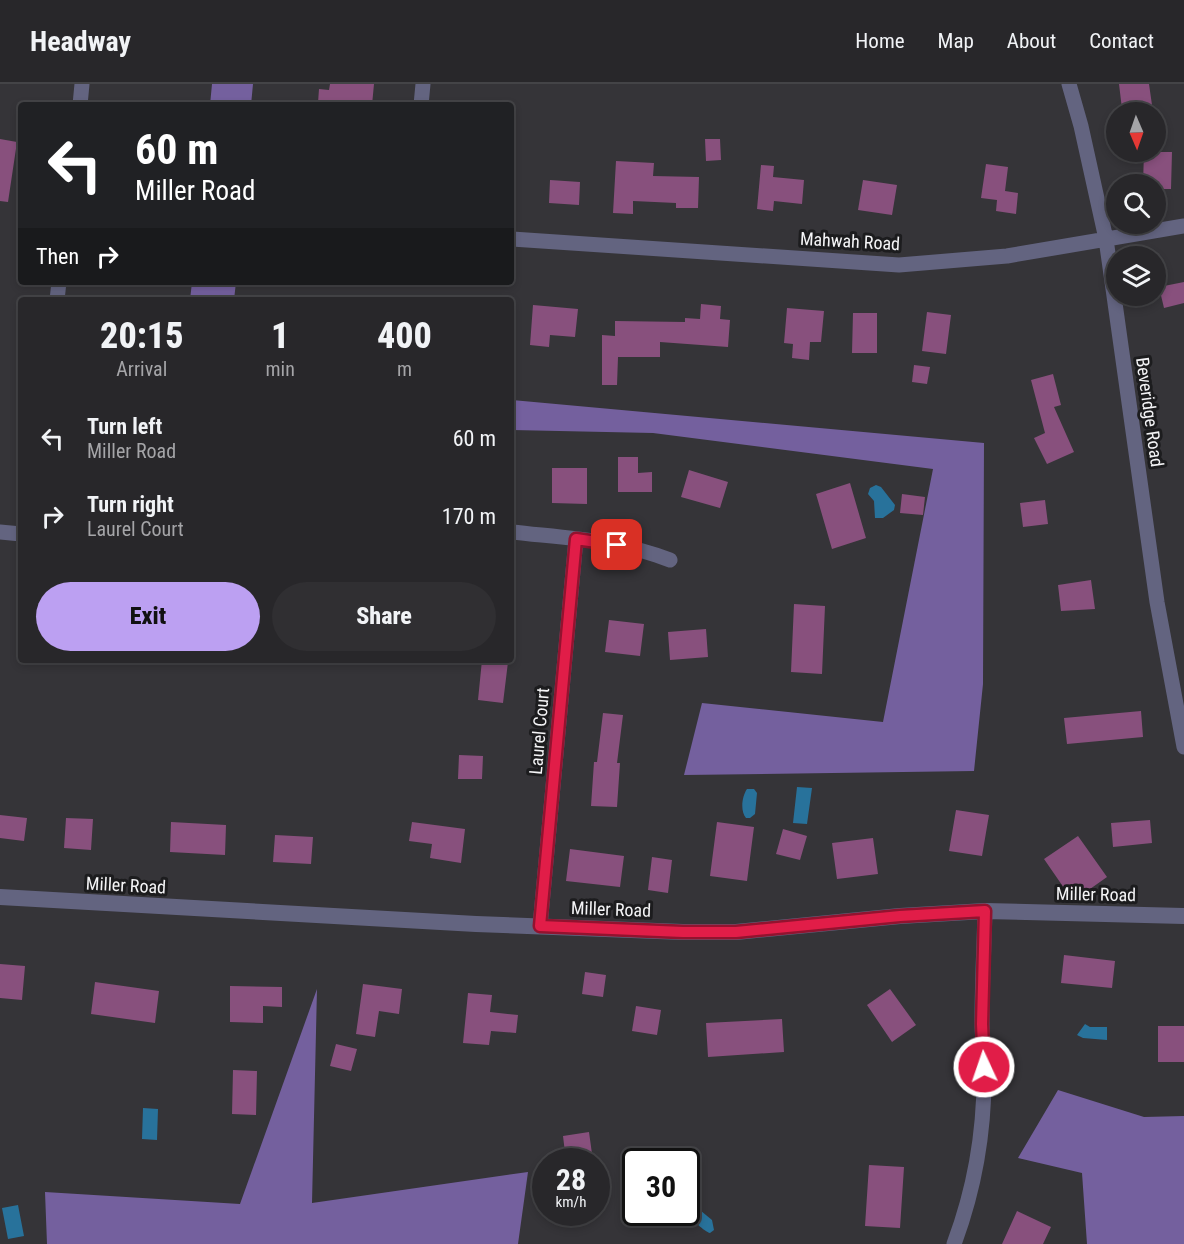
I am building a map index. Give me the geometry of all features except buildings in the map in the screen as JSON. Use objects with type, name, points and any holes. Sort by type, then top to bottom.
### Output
[{"type":"street","points":[[80,102],[82,84]]},
{"type":"street","points":[[421,102],[423,84]]},
{"type":"street","name":"Beveridge Road","points":[[1070,84],[1106,239],[1157,602],[1184,747]]},
{"type":"street","name":"Mahwah Road","points":[[514,239],[899,265],[1007,256],[1184,226]]},
{"type":"street","points":[[0,532],[18,534]]},
{"type":"street","points":[[514,532],[646,550],[670,560]]},
{"type":"street","name":"Laurel Court","points":[[540,926],[576,539]]},
{"type":"street","name":"Miller Road","points":[[0,897],[683,932],[736,932],[900,916],[985,911],[1184,916]]},
{"type":"street","points":[[954,1244],[978,1155],[983,1111],[982,1024],[985,911]]},
{"type":"shaded area","points":[[212,84],[253,84],[251,102],[210,102]]},
{"type":"shaded area","points":[[192,285],[236,285],[234,297],[190,297]]},
{"type":"shaded area","points":[[514,400],[984,443],[983,684],[974,771],[684,775],[702,703],[883,722],[933,469],[653,433],[514,430]]},
{"type":"shaded area","points":[[317,989],[312,1203],[528,1172],[518,1244],[47,1244],[45,1192],[240,1204]]},
{"type":"shaded area","points":[[1058,1090],[1144,1117],[1184,1116],[1184,1244],[1087,1244],[1082,1173],[1018,1158]]},
{"type":"water","points":[[876,485],[881,487],[895,505],[894,510],[883,518],[875,518],[874,501],[868,494],[870,488]]},
{"type":"water","points":[[797,787],[812,788],[807,824],[793,823]]},
{"type":"water","points":[[747,789],[754,789],[757,793],[755,814],[750,818],[746,818],[742,808]]},
{"type":"water","points":[[1085,1024],[1090,1027],[1107,1027],[1107,1040],[1083,1038],[1077,1035]]},
{"type":"water","points":[[143,1108],[158,1109],[157,1140],[142,1139]]},
{"type":"water","points":[[18,1205],[24,1236],[8,1239],[2,1208]]},
{"type":"water","points":[[700,1210],[712,1220],[714,1230],[710,1233],[699,1226]]},
{"type":"route","points":[[617,545],[576,539],[540,926],[736,932],[900,916],[985,911],[982,1024],[984,1067]]}]
